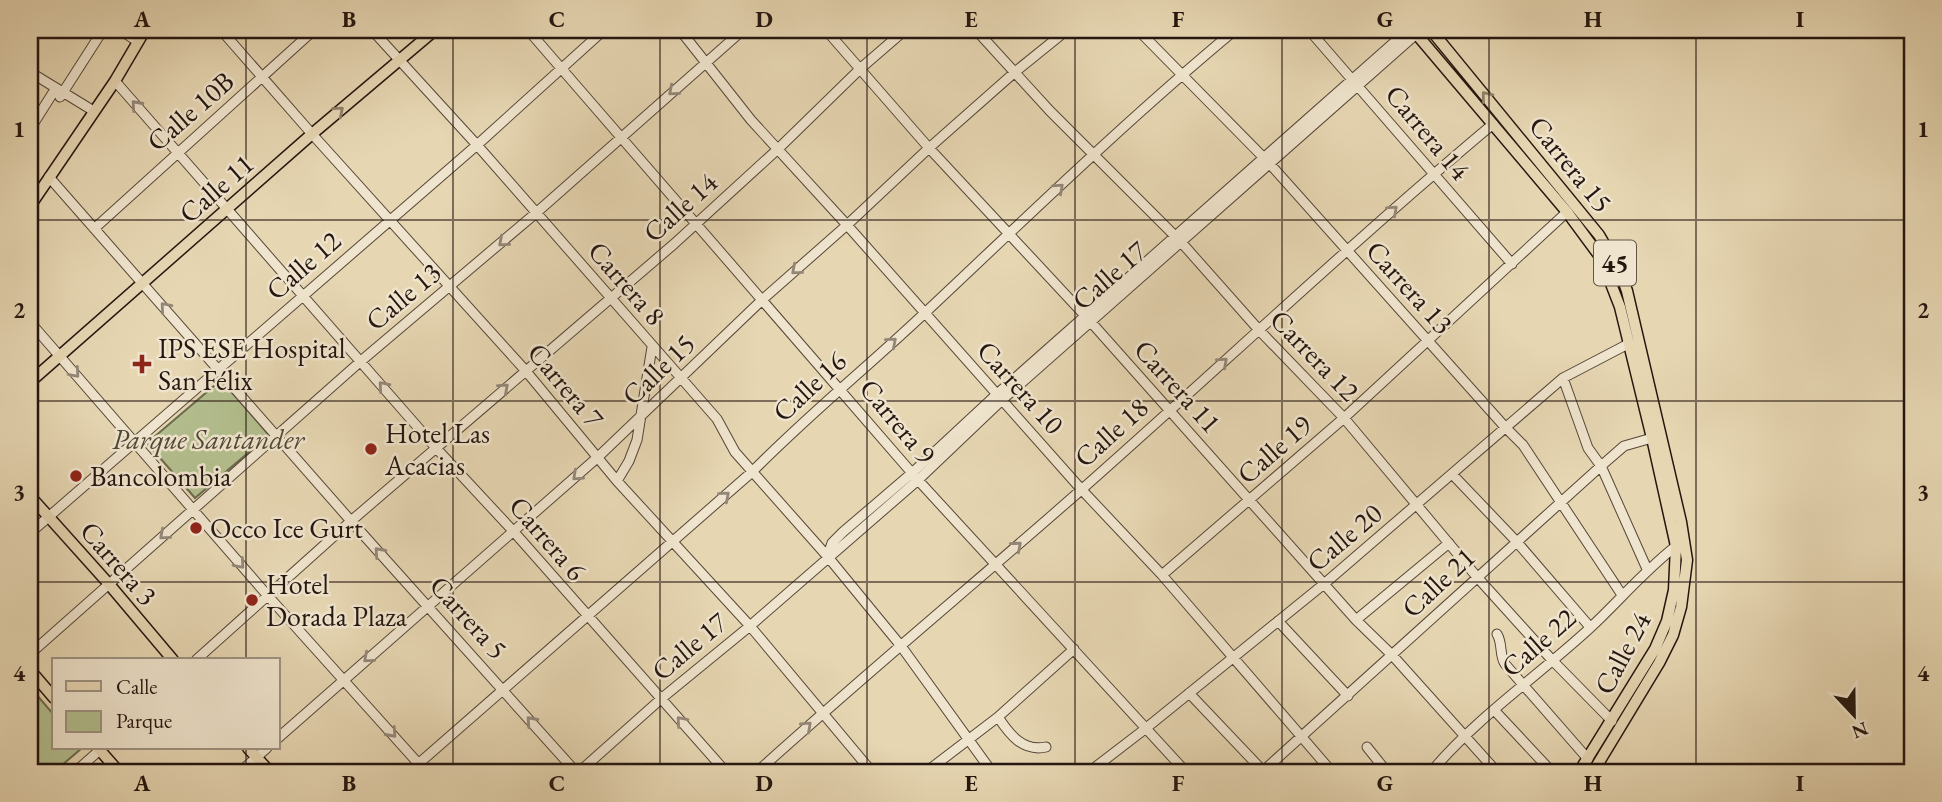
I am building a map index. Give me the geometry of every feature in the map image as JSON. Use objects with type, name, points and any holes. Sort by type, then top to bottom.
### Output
[{"type":"main road","points":[[30,206],[35,188],[49,177],[115,80],[145,30]]},
{"type":"main road","name":"Calle 11","points":[[30,382],[312,134],[435,30]]},
{"type":"main road","name":"Carrera 15","points":[[1431,30],[1599,234],[1620,271],[1636,327],[1687,551]]},
{"type":"main road","name":"Carrera 15","points":[[1415,31],[1567,212],[1601,258],[1616,295],[1630,343],[1676,546]]},
{"type":"main road","name":"Carrera 3","points":[[30,496],[171,658]]},
{"type":"main road","name":"Calle 24","points":[[1579,772],[1662,636],[1674,590],[1676,546]]},
{"type":"main road","name":"Calle 24","points":[[1593,772],[1673,635],[1681,607],[1687,551]]},
{"type":"main road","points":[[30,670],[52,696]]},
{"type":"main road","points":[[102,750],[119,772]]},
{"type":"main road","points":[[250,750],[270,772]]},
{"type":"street","points":[[30,129],[103,30]]},
{"type":"street","points":[[120,30],[137,41]]},
{"type":"street","name":"Carrera 7","points":[[221,30],[525,370],[617,481],[750,626],[873,772]]},
{"type":"street","name":"Calle 10B","points":[[95,228],[314,30]]},
{"type":"street","name":"Carrera 8","points":[[372,30],[718,419],[735,452],[828,556],[901,646],[992,772]]},
{"type":"street","name":"Carrera 9","points":[[528,30],[915,477],[1186,772]]},
{"type":"street","name":"Calle 12","points":[[30,533],[477,145],[604,30]]},
{"type":"street","name":"Carrera 10","points":[[680,30],[751,120],[779,148],[1081,489],[1162,575],[1332,772]]},
{"type":"street","name":"Calle 13","points":[[30,653],[361,361],[536,214],[743,30]]},
{"type":"street","name":"Carrera 11","points":[[826,30],[929,148],[1010,233],[1356,620],[1393,656],[1497,772]]},
{"type":"street","name":"Calle 14","points":[[198,658],[351,521],[696,225],[861,68],[905,30]]},
{"type":"street","name":"Carrera 12","points":[[976,30],[1050,111],[1178,239],[1259,330],[1344,418],[1552,660],[1612,720]]},
{"type":"street","name":"Calle 15","points":[[280,735],[598,457],[762,300],[929,148],[1067,30]]},
{"type":"street","name":"Carrera 13","points":[[1138,30],[1266,160],[1523,445],[1622,595]]},
{"type":"street","name":"Calle 16","points":[[409,772],[752,472],[797,426],[925,313],[1181,75],[1236,30]]},
{"type":"street","name":"Carrera 14","points":[[1309,30],[1512,264]]},
{"type":"street","name":"Calle 17","points":[[578,772],[750,626],[1000,397],[1355,81],[1415,31]]},
{"type":"street","points":[[30,72],[91,113]]},
{"type":"street","points":[[30,79],[58,92]]},
{"type":"street","name":"Carrera 6","points":[[115,80],[436,448],[726,772]]},
{"type":"street","name":"Calle 18","points":[[757,772],[1081,489],[1433,174],[1493,124]]},
{"type":"street","name":"Carrera 5","points":[[49,177],[351,521],[578,772]]},
{"type":"street","name":"Calle 19","points":[[1162,575],[1344,418],[1567,212]]},
{"type":"street","points":[[30,322],[268,597],[426,772]]},
{"type":"street","name":"Calle 20","points":[[1090,772],[1325,584],[1563,378],[1630,343]]},
{"type":"street","points":[[617,481],[637,440],[653,347]]},
{"type":"street","points":[[1563,378],[1588,448],[1601,466],[1647,569]]},
{"type":"street","name":"Calle 21","points":[[1263,772],[1624,446],[1652,438]]},
{"type":"street","points":[[1453,475],[1516,541],[1591,627]]},
{"type":"street","points":[[1356,620],[1449,543]]},
{"type":"street","name":"Calle 22","points":[[1437,770],[1466,736],[1591,627],[1647,569],[1676,546]]},
{"type":"street","points":[[1278,621],[1348,696]]},
{"type":"street","points":[[1497,634],[1500,639],[1500,657],[1588,759]]},
{"type":"street","points":[[926,772],[998,717],[1074,649]]},
{"type":"street","points":[[1189,693],[1263,772]]},
{"type":"street","points":[[1495,711],[1552,772]]},
{"type":"street","points":[[998,717],[1014,739],[1025,746],[1036,749],[1046,747]]},
{"type":"street","points":[[1367,747],[1387,772]]},
{"type":"street","points":[[75,772],[98,750]]},
{"type":"street","points":[[240,772],[265,750]]},
{"type":"green space","name":"Parque Santander","points":[[221,380],[269,435],[195,498],[147,443]]},
{"type":"green space","points":[[30,687],[52,713],[52,750],[80,750],[54,772],[42,772],[30,758]]},
{"type":"place","name":"IPS ESE Hospital San Félix","points":[[142,364]]},
{"type":"place","name":"Hotel Las Acacias","points":[[371,449]]},
{"type":"place","name":"Bancolombia","points":[[76,476]]},
{"type":"place","name":"Occo Ice Gurt","points":[[196,528]]},
{"type":"place","name":"Hotel Dorada Plaza","points":[[252,600]]}]
